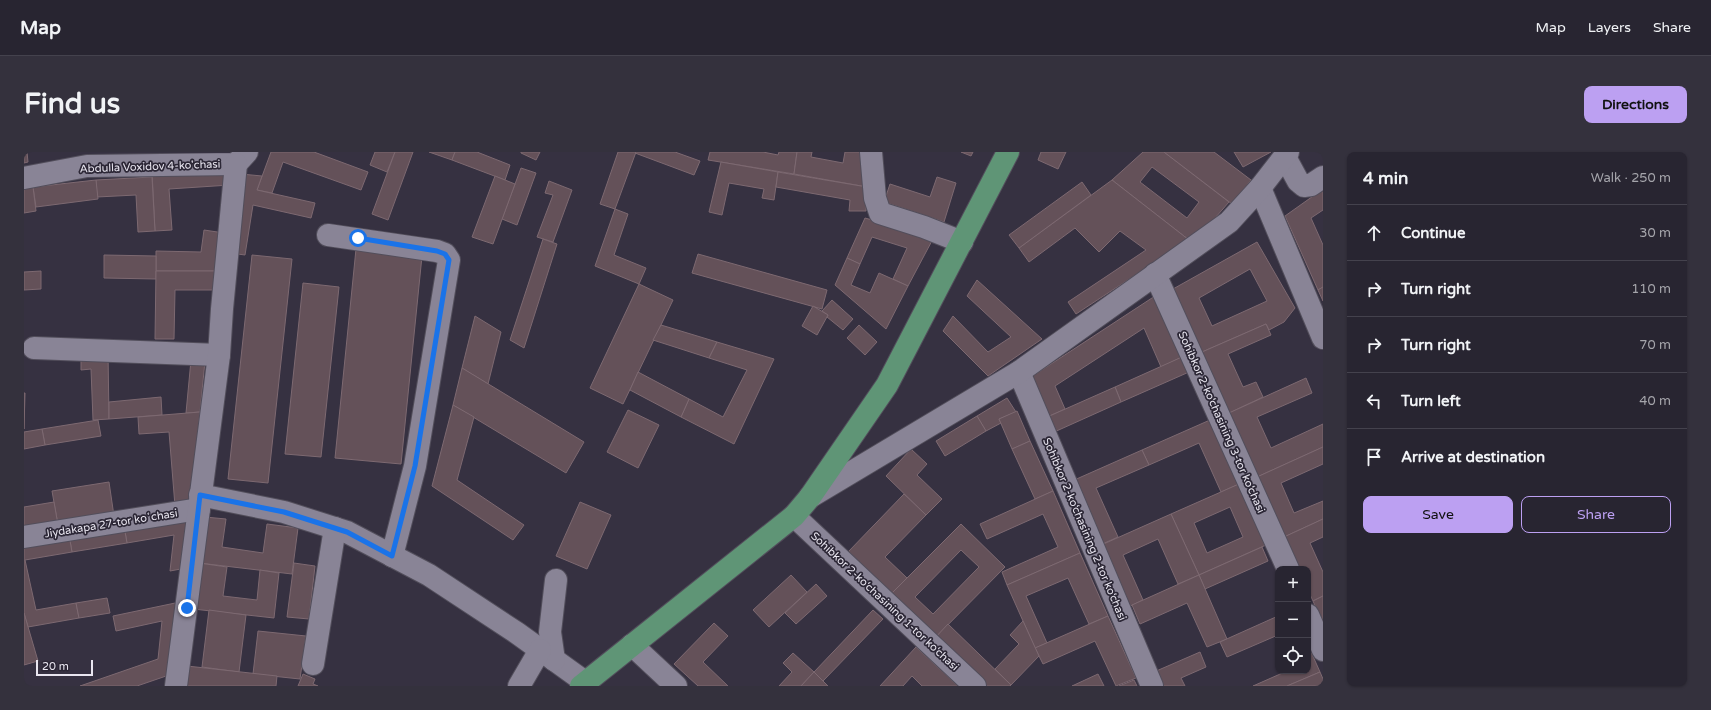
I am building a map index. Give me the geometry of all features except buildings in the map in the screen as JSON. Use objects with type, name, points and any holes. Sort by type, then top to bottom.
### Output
[{"type":"main road","points":[[583,684],[794,516],[810,497],[887,385],[1008,152]]},
{"type":"street","points":[[872,152],[875,198],[880,213],[924,227],[962,242]]},
{"type":"street","points":[[810,497],[1019,372],[1229,222],[1260,188],[1287,154],[1298,181],[1304,186],[1311,185],[1323,177]]},
{"type":"street","points":[[176,686],[219,355],[222,309],[242,158]]},
{"type":"street","name":"Abdulla Voxidov 4-ko'chasi","points":[[24,178],[86,159],[242,158]]},
{"type":"street","points":[[1260,188],[1323,338]]},
{"type":"street","points":[[328,235],[437,251],[445,254],[449,260],[415,466],[392,556]]},
{"type":"street","name":"Sohibkor 2-ko‘chasining 3-tor ko‘chasi","points":[[1155,274],[1287,566]]},
{"type":"street","points":[[34,348],[219,355]]},
{"type":"street","name":"Sohibkor 2-ko‘chasining 2-tor ko‘chasi","points":[[1019,372],[1152,686]]},
{"type":"street","points":[[200,502],[284,512],[347,532],[429,574],[547,655],[583,684]]},
{"type":"street","name":"Jiydakapa 27-tor koʻchasi","points":[[24,537],[200,502]]},
{"type":"street","name":"Sohibkor 2-ko‘chasining 1-tor ko‘chasi","points":[[794,516],[976,686]]},
{"type":"street","points":[[313,664],[335,528]]},
{"type":"street","points":[[518,686],[547,655],[556,580]]},
{"type":"street","points":[[1311,622],[1323,650]]},
{"type":"street","points":[[632,644],[676,686]]},
{"type":"route","points":[[187,608],[200,495],[284,512],[347,532],[392,556],[415,466],[449,260],[445,254],[437,251],[358,238]]}]
